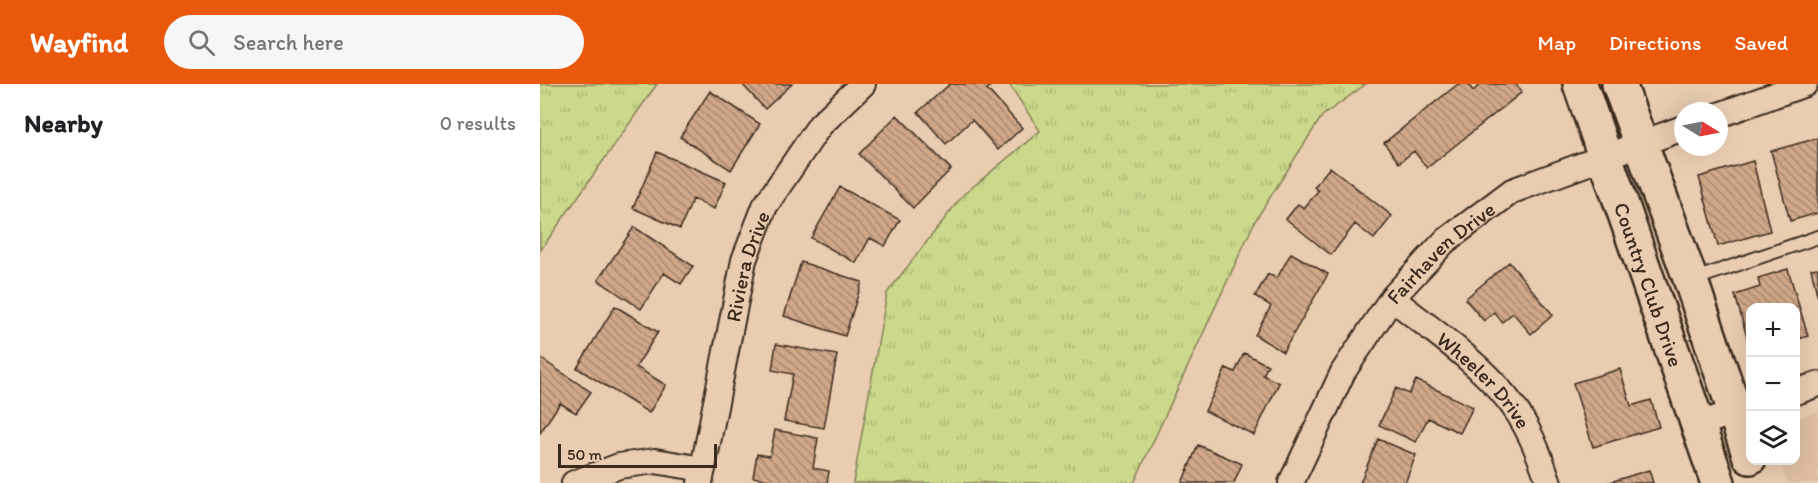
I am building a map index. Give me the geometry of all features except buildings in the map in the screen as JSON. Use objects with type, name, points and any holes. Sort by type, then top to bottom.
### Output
[{"type":"main road","name":"Country Club Drive","points":[[1580,84],[1718,483]]},
{"type":"main road","name":"Country Club Drive","points":[[1619,84],[1691,280],[1743,409],[1746,428]]},
{"type":"main road","name":"Country Club Drive","points":[[1753,465],[1760,483]]},
{"type":"street","name":"Riviera Drive","points":[[701,476],[744,260],[765,206],[819,125],[863,84]]},
{"type":"street","points":[[1728,112],[1805,84]]},
{"type":"street","name":"Fairhaven Drive","points":[[1291,483],[1343,372],[1392,298],[1444,242],[1512,191],[1606,154],[1674,131]]},
{"type":"street","name":"Wheeler Drive","points":[[1392,298],[1485,374],[1508,398],[1533,440],[1550,483]]},
{"type":"street","points":[[1800,391],[1818,384]]},
{"type":"street","points":[[1698,425],[1743,409]]},
{"type":"street","points":[[574,483],[619,466],[655,461],[701,476]]},
{"type":"lane","points":[[1691,280],[1818,237]]},
{"type":"shaded area","points":[[1818,411],[1818,483],[1788,483],[1781,465],[1800,465],[1800,418]]},
{"type":"green space","points":[[540,84],[657,84],[540,251]]},
{"type":"green space","points":[[1009,84],[1366,84],[1322,116],[1255,221],[1134,483],[853,483],[887,293],[963,195],[1040,131]]}]
